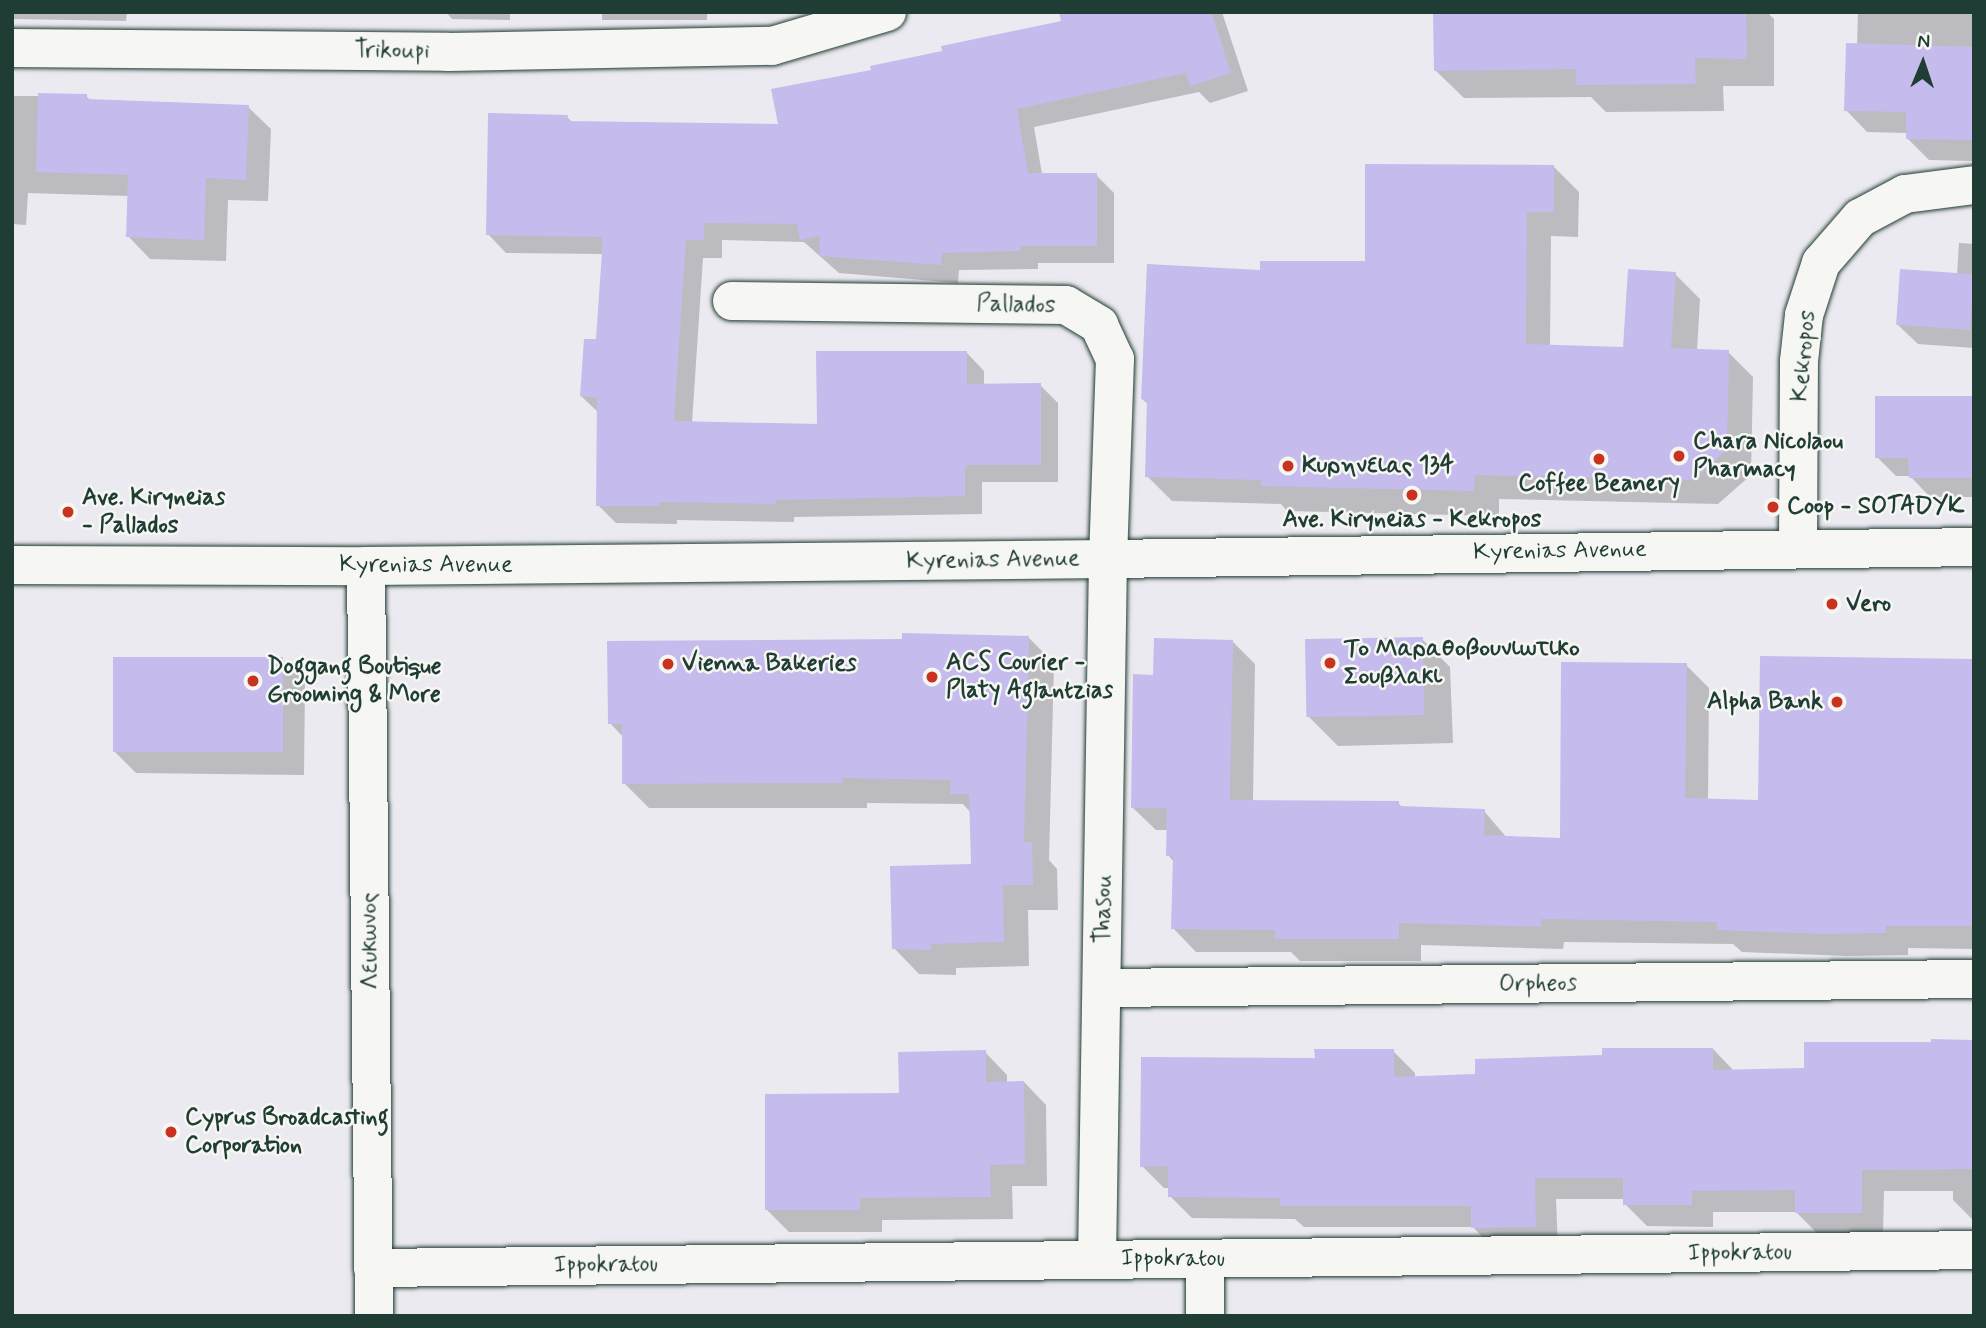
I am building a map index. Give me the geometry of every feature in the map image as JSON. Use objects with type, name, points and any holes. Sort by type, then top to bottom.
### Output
[{"type":"street","name":"Trikoupi","points":[[12,48],[448,52],[773,29],[887,12]]},
{"type":"street","name":"Kekropos","points":[[1798,547],[1799,361],[1804,315],[1821,263],[1860,218],[1905,194],[1974,185]]},
{"type":"street","name":"Pallados","points":[[732,301],[1066,305],[1099,325],[1115,359],[1108,559]]},
{"type":"street","name":"Kyrenias Avenue","points":[[12,565],[366,566],[1974,547]]},
{"type":"street","name":"Thasou","points":[[1097,1259],[1108,559]]},
{"type":"street","name":"Λευκωνος","points":[[366,566],[374,1316]]},
{"type":"street","name":"Orpheos","points":[[1103,988],[1974,979]]},
{"type":"street","name":"Ippokratou","points":[[373,1268],[1974,1250]]},
{"type":"street","points":[[1205,1259],[1205,1316]]},
{"type":"building","points":[[1059,12],[1211,12],[1231,73],[1190,86],[1186,73],[1017,109],[1028,173],[1097,173],[1097,246],[1020,246],[1020,251],[942,253],[941,265],[819,256],[820,236],[800,240],[797,224],[704,223],[704,240],[686,240],[674,421],[817,424],[816,351],[967,351],[967,384],[1041,383],[1041,465],[965,465],[965,496],[776,500],[776,504],[659,502],[659,506],[596,506],[597,398],[580,396],[584,339],[596,339],[603,237],[486,235],[488,113],[568,115],[567,121],[778,124],[771,89],[871,70],[870,66],[942,51],[941,46],[1061,21]]},
{"type":"building","points":[[1433,12],[1746,12],[1747,59],[1695,58],[1696,84],[1576,85],[1576,69],[1434,71]]},
{"type":"building","points":[[1846,43],[1974,47],[1974,140],[1906,139],[1906,112],[1844,111]]},
{"type":"building","points":[[38,93],[87,94],[87,99],[249,105],[246,180],[206,178],[204,240],[126,237],[128,175],[36,172]]},
{"type":"building","points":[[1365,164],[1554,165],[1554,212],[1527,212],[1526,344],[1623,347],[1628,269],[1676,272],[1671,348],[1729,350],[1727,449],[1693,480],[1475,475],[1474,491],[1261,486],[1261,480],[1145,477],[1147,400],[1141,399],[1147,264],[1260,270],[1260,261],[1365,261]]},
{"type":"building","points":[[1900,269],[1974,274],[1970,330],[1896,325]]},
{"type":"building","points":[[1875,396],[1974,396],[1974,478],[1909,478],[1908,458],[1875,458]]},
{"type":"building","points":[[902,633],[1029,636],[1024,842],[1032,842],[1033,885],[1003,885],[1004,942],[931,944],[931,950],[892,949],[890,866],[971,864],[969,794],[950,794],[951,780],[843,778],[843,783],[622,784],[622,724],[608,724],[607,641],[902,639]]},
{"type":"building","points":[[1423,637],[1424,715],[1306,717],[1305,639]]},
{"type":"building","points":[[1154,638],[1233,640],[1230,800],[1399,801],[1399,806],[1485,809],[1484,835],[1560,838],[1561,662],[1687,663],[1685,798],[1758,800],[1760,656],[1974,659],[1974,926],[1886,926],[1886,933],[1823,934],[1717,930],[1717,922],[1541,919],[1541,927],[1399,923],[1399,939],[1275,939],[1275,930],[1171,929],[1173,856],[1166,856],[1167,808],[1131,808],[1133,674],[1153,675]]},
{"type":"building","points":[[113,657],[283,657],[283,752],[113,752]]},
{"type":"building","points":[[1931,1039],[1974,1040],[1974,1169],[1862,1170],[1862,1213],[1795,1213],[1795,1190],[1692,1191],[1692,1205],[1623,1205],[1623,1178],[1535,1178],[1536,1227],[1471,1228],[1471,1206],[1280,1206],[1280,1198],[1168,1197],[1168,1166],[1140,1167],[1141,1057],[1315,1058],[1314,1049],[1394,1049],[1394,1077],[1475,1074],[1475,1059],[1602,1055],[1602,1048],[1713,1048],[1713,1070],[1804,1068],[1804,1042],[1931,1042]]},
{"type":"building","points":[[986,1050],[986,1082],[1024,1081],[1025,1164],[990,1165],[991,1197],[860,1198],[860,1210],[765,1210],[765,1094],[899,1093],[898,1052]]},
{"type":"place","name":"Chara Nicolaou Pharmacy","points":[[1679,456]]},
{"type":"place","name":"Coffee Beanery","points":[[1599,459]]},
{"type":"place","name":"Κυρηνειας 134","points":[[1288,466]]},
{"type":"place","name":"Ave. Kiryneias - Kekropos","points":[[1412,495]]},
{"type":"place","name":"Coop - SOTADYK","points":[[1773,507]]},
{"type":"place","name":"Ave. Kiryneias - Pallados","points":[[68,512]]},
{"type":"place","name":"Vero","points":[[1832,604]]},
{"type":"place","name":"Το Μαραθοβουνιωτικο Σουβλακι","points":[[1330,663]]},
{"type":"place","name":"Vienna Bakeries","points":[[668,664]]},
{"type":"place","name":"ACS Courier - Platy Aglantzias","points":[[932,677]]},
{"type":"place","name":"Doggang Boutique Grooming & More","points":[[253,681]]},
{"type":"place","name":"Alpha Bank","points":[[1837,702]]},
{"type":"place","name":"Cyprus Broadcasting Corporation","points":[[171,1132]]}]
